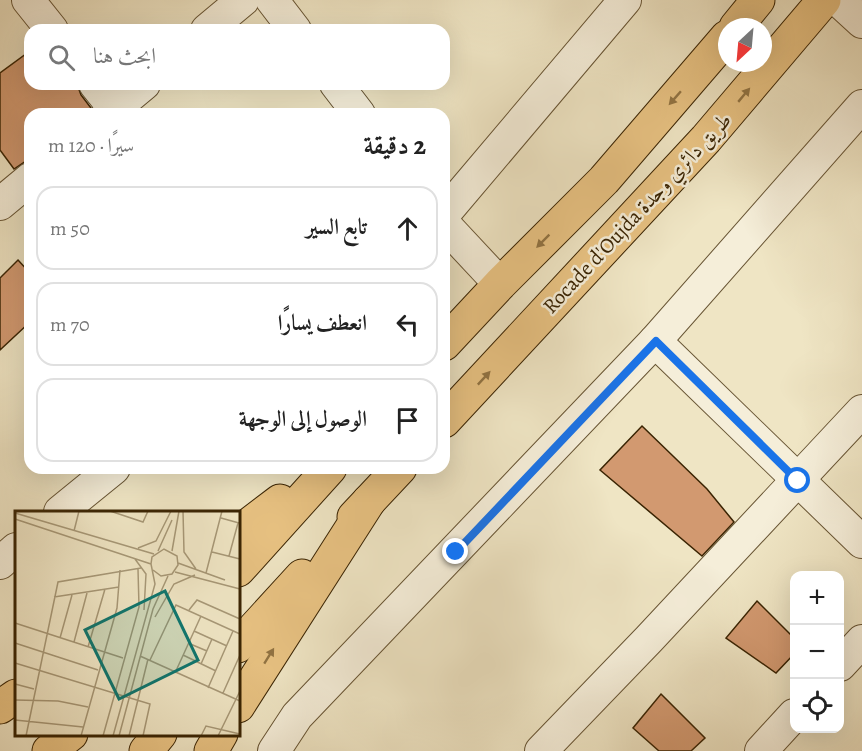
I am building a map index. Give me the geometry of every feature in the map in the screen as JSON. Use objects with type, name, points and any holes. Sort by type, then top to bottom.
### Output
[{"type":"highway","points":[[743,18],[758,0]]},
{"type":"highway","name":"Rocade d'Oujda طريق دائري وجدة","points":[[450,415],[706,139],[824,0]]},
{"type":"highway","points":[[450,338],[604,180],[718,47]]},
{"type":"highway","points":[[240,532],[317,474]]},
{"type":"highway","points":[[240,568],[325,474]]},
{"type":"highway","points":[[240,644],[394,474]]},
{"type":"highway","points":[[240,703],[369,501]]},
{"type":"highway","points":[[0,707],[15,697]]},
{"type":"highway","points":[[48,751],[69,736]]},
{"type":"highway","points":[[146,751],[159,736]]},
{"type":"highway","points":[[211,751],[220,736]]},
{"type":"street","points":[[28,0],[47,24]]},
{"type":"street","points":[[214,24],[243,0]]},
{"type":"street","points":[[272,0],[290,24]]},
{"type":"street","points":[[450,207],[625,0]]},
{"type":"street","points":[[838,0],[862,22]]},
{"type":"street","points":[[99,90],[110,108]]},
{"type":"street","points":[[116,108],[137,90]]},
{"type":"street","points":[[341,90],[354,108]]},
{"type":"street","points":[[274,751],[297,716],[656,341],[862,106]]},
{"type":"street","points":[[450,230],[500,284]]},
{"type":"street","points":[[656,341],[862,542]]},
{"type":"street","points":[[541,751],[862,411]]},
{"type":"street","points":[[62,511],[107,474]]},
{"type":"street","points":[[0,563],[15,550]]},
{"type":"street","points":[[844,660],[862,640]]},
{"type":"street","points":[[761,751],[790,720]]},
{"type":"building","points":[[24,55],[24,90],[79,90],[91,108],[24,108],[24,162],[14,169],[0,150],[0,73]]},
{"type":"building","points":[[18,260],[24,266],[24,328],[0,350],[0,278]]},
{"type":"building","points":[[642,426],[707,489],[734,522],[702,556],[600,470]]},
{"type":"building","points":[[757,601],[790,634],[790,658],[776,673],[726,638]]},
{"type":"building","points":[[661,694],[705,738],[691,751],[659,751],[633,728]]},
{"type":"route","points":[[456,552],[656,341],[798,481]]}]
